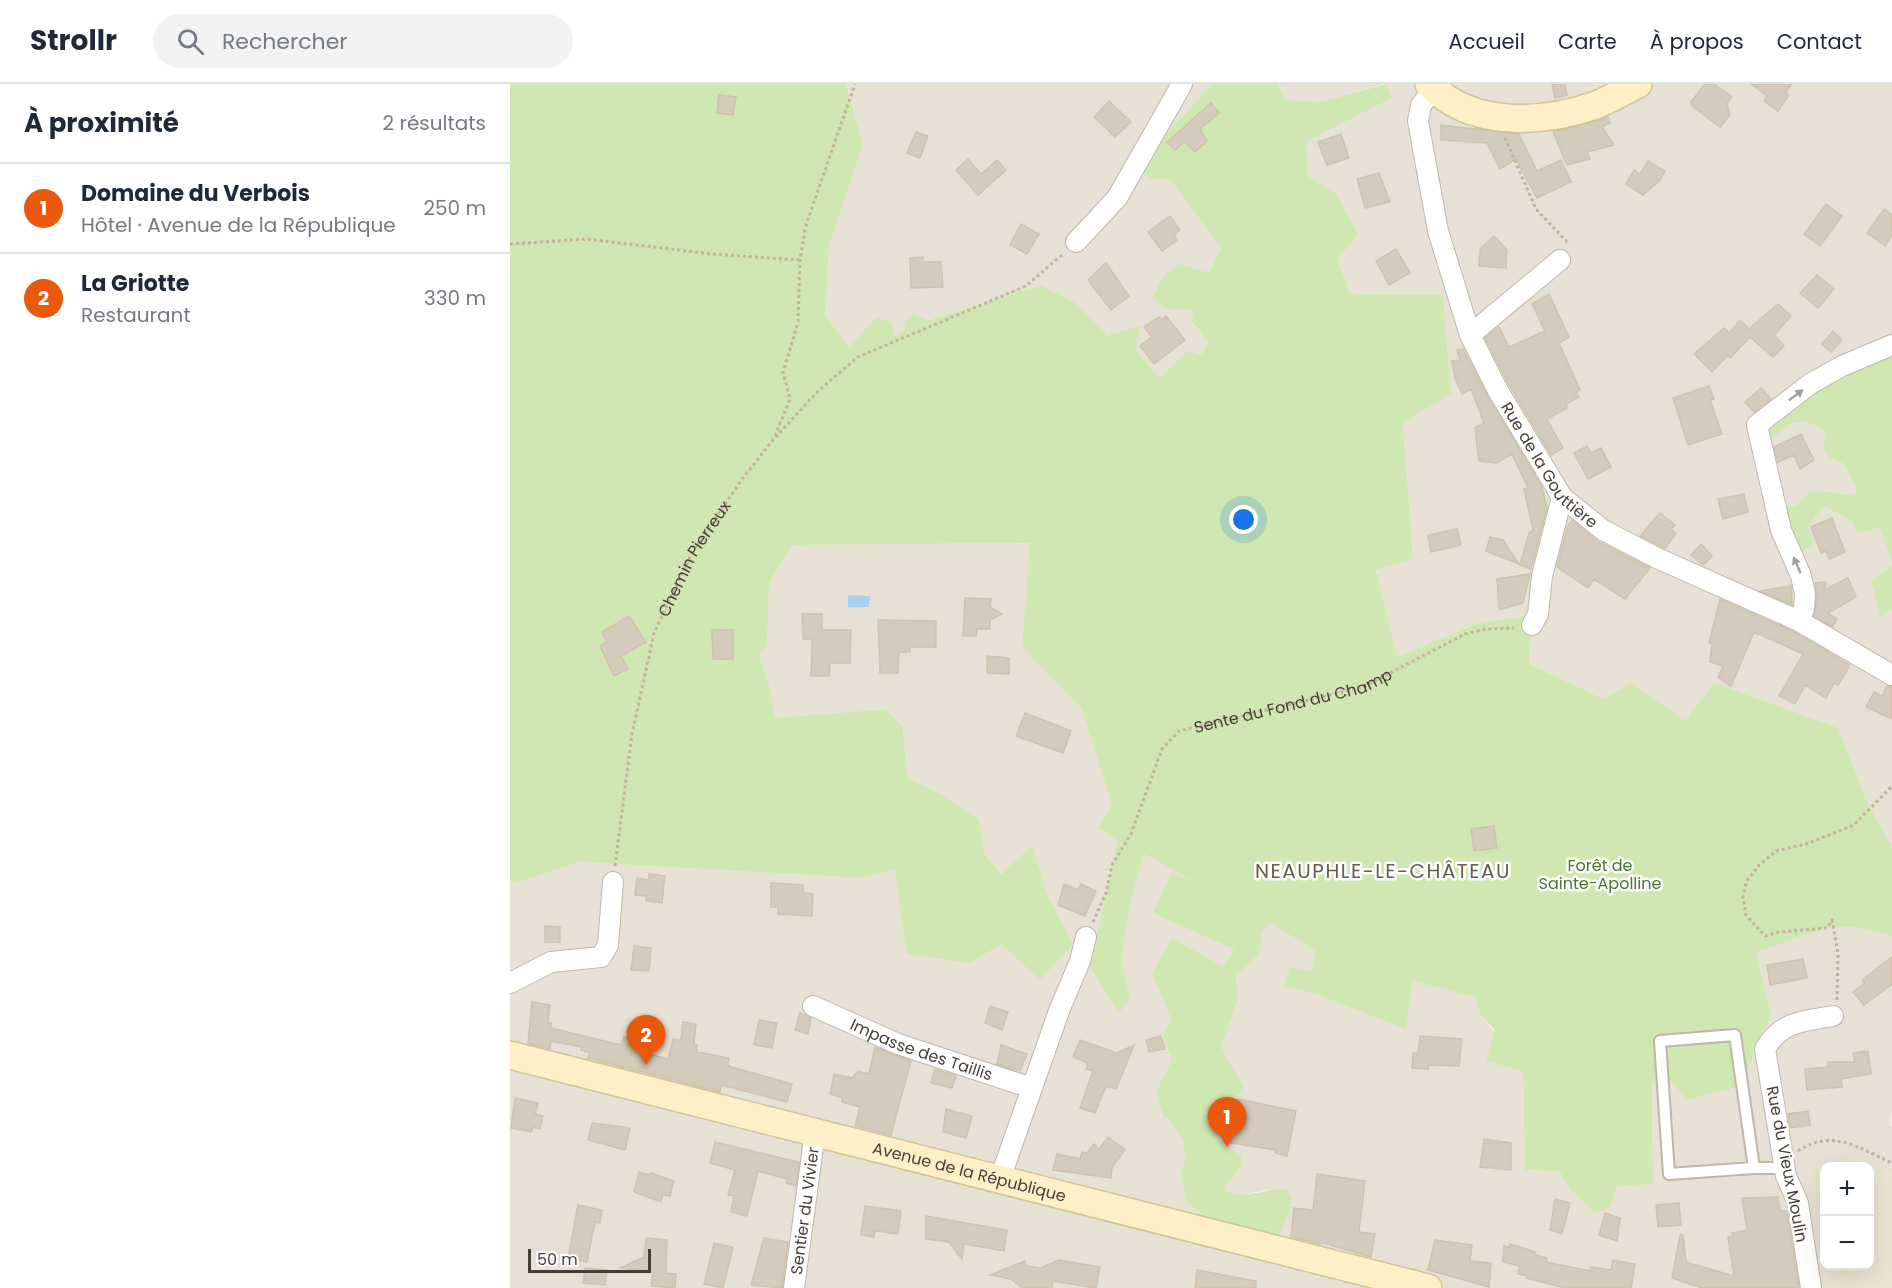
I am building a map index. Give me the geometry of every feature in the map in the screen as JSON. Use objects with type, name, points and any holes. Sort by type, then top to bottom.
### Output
[{"type":"main road","points":[[1431,87],[1454,103],[1476,114],[1500,117],[1550,117],[1595,106],[1638,84]]},
{"type":"main road","name":"Avenue de la République","points":[[510,1055],[1428,1288]]},
{"type":"street","points":[[1076,242],[1117,198],[1182,84]]},
{"type":"street","name":"Rue de la Gouttière","points":[[1431,87],[1421,105],[1418,121],[1438,231],[1470,335],[1497,389],[1562,497],[1603,530],[1657,558],[1799,621],[1892,675]]},
{"type":"street","points":[[1470,335],[1560,260]]},
{"type":"street","points":[[1799,621],[1804,609],[1805,594],[1802,576],[1781,530],[1758,425],[1810,384],[1842,366],[1892,345]]},
{"type":"street","points":[[1533,625],[1538,614],[1542,576],[1562,497]]},
{"type":"street","points":[[510,983],[551,962],[601,957],[608,945],[613,882]]},
{"type":"street","points":[[1000,1179],[1080,961],[1086,938]]},
{"type":"street","name":"Impasse des Taillis","points":[[813,1006],[898,1044],[1032,1088]]},
{"type":"street","name":"Rue du Vieux Moulin","points":[[1811,1288],[1798,1203],[1785,1164],[1765,1049],[1774,1034],[1784,1027],[1833,1016]]},
{"type":"street","name":"Sentier du Vivier","points":[[794,1288],[814,1132]]},
{"type":"lane","points":[[1754,1168],[1735,1035],[1660,1041],[1669,1174],[1754,1168],[1785,1164]]},
{"type":"path","points":[[773,440],[790,399],[783,372],[798,323],[800,260],[806,225],[855,84]]},
{"type":"path","points":[[1500,117],[1507,148],[1536,209],[1572,248],[1560,260]]},
{"type":"path","points":[[510,244],[587,238],[712,254],[800,260]]},
{"type":"path","name":"Chemin Pierreux","points":[[613,882],[632,734],[654,633],[693,551],[731,495],[773,440],[818,391],[858,357],[1026,286],[1076,242]]},
{"type":"path","name":"Sente du Fond du Champ","points":[[1086,938],[1106,893],[1112,865],[1131,834],[1162,749],[1179,731],[1363,687],[1465,634],[1486,629],[1533,625]]},
{"type":"path","points":[[1833,1016],[1839,992],[1838,953],[1832,920],[1827,928],[1779,932],[1765,936],[1746,915],[1743,897],[1746,882],[1759,865],[1776,851],[1806,844],[1854,825],[1892,786]]},
{"type":"path","points":[[1785,1164],[1807,1144],[1825,1138],[1848,1143],[1892,1163]]},
{"type":"shaded area","points":[[846,84],[1212,84],[1159,141],[1150,178],[1170,178],[1221,248],[1209,273],[1167,309],[1193,309],[1192,323],[1209,342],[1201,355],[1188,352],[1160,378],[1135,349],[1108,336],[1076,303],[1041,285],[928,320],[894,337],[876,317],[849,349],[825,315],[829,245],[863,145]]},
{"type":"shaded area","points":[[1278,84],[1383,84],[1320,102],[1286,100]]},
{"type":"shaded area","points":[[1386,84],[1892,84],[1892,352],[1807,392],[1776,436],[1787,427],[1802,421],[1812,422],[1827,432],[1823,447],[1843,463],[1857,489],[1854,495],[1811,490],[1797,505],[1788,507],[1798,558],[1813,543],[1808,529],[1820,511],[1825,508],[1853,522],[1857,533],[1880,528],[1892,562],[1892,566],[1871,582],[1880,618],[1892,609],[1892,847],[1865,798],[1686,721],[1632,683],[1604,700],[1529,664],[1531,616],[1481,622],[1397,657],[1376,569],[1413,559],[1403,423],[1451,394],[1443,295],[1350,294],[1337,259],[1336,193],[1308,178],[1306,142],[1392,98]]},
{"type":"shaded area","points":[[1031,543],[1022,647],[1081,708],[1112,804],[1118,841],[1090,967],[1119,1012],[1130,999],[1121,960],[1129,908],[1144,854],[1199,885],[1234,949],[1224,967],[1152,974],[1171,1019],[1163,1035],[1172,1060],[1156,1091],[1183,1141],[1186,1158],[1181,1174],[1186,1201],[1217,1226],[1270,1189],[1241,1195],[1233,1195],[1225,1190],[1225,1186],[1242,1166],[1223,1144],[1204,1112],[1221,1047],[1238,999],[1236,976],[1259,954],[1262,933],[1271,923],[1315,951],[1312,972],[1290,967],[1285,986],[1316,994],[1406,1028],[1412,981],[1475,997],[1481,1015],[1523,1070],[1525,1170],[1559,1171],[1571,1190],[1610,1207],[1617,1186],[1653,1184],[1652,1085],[1671,1081],[1771,1014],[1756,952],[1827,928],[1857,927],[1892,936],[1892,1107],[1890,1125],[1892,1127],[1892,1288],[510,1288],[510,881],[515,883],[579,862],[863,878],[895,869],[970,963],[1001,943],[1040,980],[1072,944],[1049,898],[1032,845],[1003,874],[985,855],[979,819],[942,795],[907,777],[903,727],[885,709],[775,718],[769,684],[759,656],[767,646],[769,583],[792,545]]},
{"type":"shaded area","points":[[1861,1157],[1872,1162],[1831,1162]]},
{"type":"shaded area","points":[[1874,1163],[1892,1171],[1892,1288],[1826,1288],[1823,1270],[1874,1270]]},
{"type":"shaded area","points":[[1820,1164],[1820,1216],[1820,1249],[1807,1166]]},
{"type":"green space","name":"Forêt de Sainte-Apolline","points":[[510,84],[846,84],[863,145],[829,245],[825,315],[849,348],[876,317],[891,323],[894,337],[904,331],[905,321],[912,314],[929,320],[1041,285],[1076,303],[1108,336],[1140,326],[1135,349],[1160,378],[1188,351],[1201,355],[1209,342],[1192,322],[1193,309],[1167,309],[1152,298],[1164,275],[1180,264],[1209,273],[1221,248],[1170,179],[1150,178],[1140,172],[1159,141],[1212,84],[1278,84],[1286,100],[1320,102],[1386,84],[1392,98],[1306,142],[1308,177],[1336,193],[1358,235],[1337,259],[1350,294],[1443,295],[1451,394],[1403,423],[1413,559],[1376,570],[1397,657],[1481,622],[1531,616],[1529,664],[1603,699],[1632,683],[1686,721],[1714,683],[1838,728],[1865,798],[1892,847],[1892,936],[1857,927],[1827,928],[1756,952],[1771,1014],[1740,1086],[1687,1100],[1671,1081],[1652,1085],[1653,1184],[1617,1186],[1610,1207],[1595,1213],[1571,1190],[1559,1171],[1525,1170],[1523,1071],[1486,1061],[1495,1030],[1481,1015],[1475,997],[1412,981],[1406,1029],[1316,994],[1284,986],[1290,967],[1312,971],[1315,951],[1271,923],[1262,933],[1259,954],[1236,976],[1238,999],[1221,1047],[1244,1087],[1222,1113],[1205,1113],[1223,1144],[1241,1156],[1242,1166],[1225,1186],[1225,1190],[1246,1195],[1285,1189],[1292,1197],[1290,1210],[1279,1236],[1217,1227],[1186,1201],[1181,1174],[1186,1158],[1183,1141],[1169,1118],[1164,1118],[1156,1091],[1172,1060],[1163,1035],[1171,1019],[1152,974],[1172,938],[1223,967],[1234,949],[1153,913],[1171,873],[1192,881],[1144,854],[1129,908],[1121,960],[1130,999],[1119,1013],[1090,967],[1118,841],[1099,828],[1112,804],[1081,708],[1022,647],[1030,543],[792,545],[769,583],[767,646],[759,656],[769,684],[775,718],[885,709],[903,727],[907,777],[942,795],[979,819],[985,855],[1002,874],[1032,845],[1049,898],[1073,944],[1040,980],[1001,944],[970,963],[907,954],[895,869],[863,878],[579,862],[515,883],[510,881]]},
{"type":"green space","points":[[1892,352],[1892,562],[1880,528],[1857,533],[1853,522],[1826,508],[1820,511],[1808,528],[1813,543],[1798,558],[1783,512],[1788,507],[1797,505],[1811,490],[1854,495],[1857,489],[1843,463],[1830,458],[1823,447],[1826,432],[1808,422],[1793,424],[1771,437],[1763,429],[1807,393]]},
{"type":"green space","points":[[1892,566],[1892,609],[1880,618],[1871,581]]},
{"type":"water","points":[[848,595],[870,596],[869,607],[848,607]]},
{"type":"building","points":[[1552,84],[1565,84],[1567,95],[1555,98]]},
{"type":"building","points":[[1705,84],[1714,84],[1732,97],[1727,103],[1730,115],[1720,127],[1692,106],[1691,102]]},
{"type":"building","points":[[1751,84],[1792,84],[1785,93],[1789,95],[1778,111],[1764,101],[1767,96]]},
{"type":"building","points":[[719,95],[736,97],[733,115],[717,113]]},
{"type":"building","points":[[1109,101],[1131,122],[1115,137],[1094,117]]},
{"type":"building","points":[[1211,103],[1219,113],[1200,129],[1207,141],[1195,152],[1185,142],[1175,150],[1167,142]]},
{"type":"building","points":[[1608,117],[1610,123],[1602,127],[1614,145],[1587,152],[1590,159],[1567,165],[1553,132]]},
{"type":"building","points":[[1441,125],[1519,134],[1537,171],[1561,160],[1571,182],[1537,198],[1516,159],[1500,169],[1487,143],[1441,140]]},
{"type":"building","points":[[916,132],[928,136],[920,158],[907,153]]},
{"type":"building","points":[[1341,134],[1349,158],[1327,165],[1318,142]]},
{"type":"building","points":[[968,159],[981,174],[997,160],[1006,170],[978,195],[956,170]]},
{"type":"building","points":[[1648,161],[1665,171],[1660,180],[1643,195],[1626,184],[1634,170],[1640,174]]},
{"type":"building","points":[[1379,173],[1390,202],[1365,208],[1357,179]]},
{"type":"building","points":[[1826,204],[1842,216],[1820,246],[1804,234]]},
{"type":"building","points":[[1884,209],[1892,215],[1892,235],[1885,246],[1867,233]]},
{"type":"building","points":[[1170,216],[1180,230],[1174,235],[1177,240],[1162,251],[1148,232]]},
{"type":"building","points":[[1021,224],[1039,234],[1027,254],[1010,245]]},
{"type":"building","points":[[1494,236],[1507,250],[1506,268],[1479,266],[1480,249]]},
{"type":"building","points":[[1396,249],[1410,273],[1389,285],[1376,261]]},
{"type":"building","points":[[923,257],[923,262],[941,262],[943,287],[911,288],[910,258]]},
{"type":"building","points":[[1106,263],[1129,296],[1111,310],[1088,280]]},
{"type":"building","points":[[1817,275],[1834,289],[1818,308],[1800,293]]},
{"type":"building","points":[[1549,294],[1569,337],[1559,343],[1580,390],[1576,392],[1579,397],[1566,404],[1567,408],[1547,419],[1563,448],[1551,455],[1508,383],[1485,338],[1499,327],[1509,347],[1545,331],[1532,304]]},
{"type":"building","points":[[1778,304],[1791,316],[1774,335],[1784,346],[1773,357],[1750,337],[1730,358],[1728,355],[1712,372],[1694,354],[1724,328],[1729,333],[1740,320],[1749,329]]},
{"type":"building","points":[[1166,316],[1185,340],[1154,364],[1140,346],[1152,337],[1144,327],[1159,317],[1161,320]]},
{"type":"building","points":[[1833,331],[1842,340],[1831,352],[1822,344]]},
{"type":"building","points":[[1463,349],[1487,395],[1542,487],[1547,508],[1531,569],[1520,565],[1529,533],[1533,530],[1524,489],[1528,488],[1512,454],[1496,463],[1479,461],[1475,428],[1484,423],[1471,389],[1462,394],[1455,378],[1452,361],[1460,360],[1457,350]]},
{"type":"building","points":[[1709,386],[1714,399],[1710,400],[1722,434],[1688,445],[1673,398]]},
{"type":"building","points":[[1761,388],[1771,399],[1754,412],[1745,402]]},
{"type":"building","points":[[1801,434],[1814,460],[1800,469],[1794,455],[1778,462],[1774,447]]},
{"type":"building","points":[[1587,446],[1591,453],[1601,448],[1611,467],[1588,479],[1574,453]]},
{"type":"building","points":[[1744,494],[1748,512],[1723,519],[1718,499]]},
{"type":"building","points":[[1660,513],[1675,525],[1671,529],[1676,534],[1665,548],[1640,536]]},
{"type":"building","points":[[1832,518],[1845,552],[1829,559],[1826,551],[1821,553],[1811,527]]},
{"type":"building","points":[[1572,520],[1597,541],[1650,568],[1625,599],[1594,579],[1588,588],[1557,567],[1567,527]]},
{"type":"building","points":[[1457,529],[1461,545],[1431,552],[1428,535]]},
{"type":"building","points":[[1490,537],[1503,540],[1519,564],[1486,551]]},
{"type":"building","points":[[1701,544],[1712,556],[1703,565],[1691,555]]},
{"type":"building","points":[[1530,574],[1523,603],[1499,610],[1497,579]]},
{"type":"building","points":[[1848,578],[1856,597],[1828,613],[1837,619],[1832,627],[1814,616],[1817,595],[1815,583],[1826,582],[1824,590]]},
{"type":"building","points":[[1791,586],[1792,605],[1760,591]]},
{"type":"building","points":[[965,598],[991,599],[990,607],[1002,614],[990,620],[990,629],[977,629],[976,636],[963,636]]},
{"type":"building","points":[[1720,599],[1794,632],[1850,665],[1838,685],[1834,683],[1826,698],[1805,685],[1795,704],[1779,696],[1803,654],[1754,632],[1731,686],[1718,677],[1723,666],[1710,662],[1712,643],[1709,643]]},
{"type":"building","points":[[802,614],[822,614],[822,630],[851,630],[850,663],[830,663],[829,676],[811,676],[812,639],[803,639]]},
{"type":"building","points":[[629,616],[646,642],[621,656],[628,669],[614,676],[600,646],[607,642],[602,632]]},
{"type":"building","points":[[878,620],[936,621],[936,647],[910,647],[910,652],[899,652],[898,673],[880,673]]},
{"type":"building","points":[[712,630],[733,630],[733,659],[713,659]]},
{"type":"building","points":[[987,656],[1009,658],[1009,674],[987,673]]},
{"type":"building","points":[[1887,686],[1892,687],[1892,719],[1866,707],[1874,692],[1882,696]]},
{"type":"building","points":[[1025,713],[1071,731],[1063,753],[1016,736]]},
{"type":"building","points":[[1494,826],[1497,848],[1474,851],[1471,829]]},
{"type":"building","points":[[649,874],[665,876],[662,903],[646,901],[646,896],[635,895],[637,878],[649,880]]},
{"type":"building","points":[[771,883],[803,885],[803,893],[813,894],[812,916],[778,914],[778,907],[771,907]]},
{"type":"building","points":[[1064,884],[1078,890],[1081,884],[1096,891],[1085,916],[1058,905]]},
{"type":"building","points":[[545,926],[560,927],[560,942],[545,942]]},
{"type":"building","points":[[634,946],[651,948],[649,971],[631,970]]},
{"type":"building","points":[[1892,957],[1892,984],[1864,1005],[1853,992],[1865,983],[1862,980]]},
{"type":"building","points":[[1803,959],[1807,978],[1770,985],[1767,965]]},
{"type":"building","points":[[532,1002],[550,1005],[548,1023],[551,1023],[551,1028],[621,1045],[624,1037],[641,1042],[638,1051],[668,1059],[673,1039],[681,1040],[683,1022],[696,1024],[694,1044],[697,1045],[697,1052],[729,1058],[728,1066],[792,1084],[787,1102],[721,1085],[720,1092],[588,1058],[590,1053],[581,1050],[581,1047],[551,1041],[550,1049],[528,1043]]},
{"type":"building","points":[[990,1006],[1008,1012],[1002,1030],[985,1023]]},
{"type":"building","points":[[800,1013],[811,1018],[808,1034],[795,1030]]},
{"type":"building","points":[[759,1020],[777,1023],[772,1048],[754,1045]]},
{"type":"building","points":[[1161,1036],[1165,1049],[1149,1052],[1146,1040]]},
{"type":"building","points":[[1420,1036],[1462,1039],[1459,1066],[1428,1065],[1428,1069],[1412,1068],[1413,1053],[1418,1053]]},
{"type":"building","points":[[1080,1040],[1117,1053],[1134,1045],[1116,1089],[1106,1086],[1095,1113],[1080,1108],[1093,1071],[1086,1069],[1088,1063],[1073,1057]]},
{"type":"building","points":[[1001,1045],[1027,1054],[1020,1071],[997,1064]]},
{"type":"building","points":[[875,1047],[911,1061],[891,1135],[855,1126],[860,1107],[842,1102],[842,1098],[830,1094],[834,1074],[852,1078],[858,1071],[869,1074]]},
{"type":"building","points":[[1868,1051],[1871,1074],[1841,1079],[1842,1087],[1807,1090],[1805,1069],[1828,1067],[1828,1062],[1855,1062],[1853,1053]]},
{"type":"building","points":[[935,1069],[956,1076],[952,1088],[931,1083]]},
{"type":"building","points":[[515,1098],[538,1103],[535,1114],[543,1116],[540,1129],[533,1127],[531,1132],[511,1128]]},
{"type":"building","points":[[1238,1099],[1296,1111],[1287,1156],[1275,1153],[1275,1150],[1230,1143]]},
{"type":"building","points":[[946,1109],[972,1116],[966,1138],[943,1132]]},
{"type":"building","points":[[1808,1111],[1810,1125],[1790,1128],[1788,1114]]},
{"type":"building","points":[[592,1123],[630,1128],[625,1150],[588,1140]]},
{"type":"building","points":[[1108,1137],[1125,1150],[1112,1167],[1111,1178],[1053,1170],[1057,1154],[1080,1159],[1082,1152],[1087,1153],[1094,1144],[1099,1149]]},
{"type":"building","points":[[1484,1139],[1511,1143],[1511,1170],[1480,1167]]},
{"type":"building","points":[[715,1142],[799,1162],[796,1186],[786,1183],[787,1179],[758,1171],[747,1216],[731,1212],[734,1196],[728,1195],[735,1170],[710,1163]]},
{"type":"building","points":[[639,1172],[650,1175],[651,1173],[674,1181],[670,1196],[663,1195],[661,1202],[634,1192]]},
{"type":"building","points":[[1317,1174],[1365,1181],[1359,1232],[1375,1234],[1371,1257],[1320,1242],[1320,1244],[1291,1237],[1294,1208],[1313,1210]]},
{"type":"building","points":[[1778,1197],[1780,1211],[1787,1211],[1799,1288],[1702,1288],[1672,1278],[1680,1235],[1683,1235],[1686,1262],[1734,1276],[1728,1237],[1733,1237],[1732,1233],[1747,1230],[1742,1198]]},
{"type":"building","points":[[1555,1199],[1570,1203],[1562,1234],[1550,1230]]},
{"type":"building","points":[[1679,1203],[1681,1225],[1658,1227],[1656,1205]]},
{"type":"building","points":[[578,1205],[602,1210],[600,1223],[595,1222],[587,1262],[568,1258]]},
{"type":"building","points":[[865,1206],[901,1211],[898,1234],[875,1231],[874,1237],[861,1235]]},
{"type":"building","points":[[1605,1213],[1620,1218],[1617,1241],[1599,1235]]},
{"type":"building","points":[[926,1216],[1007,1230],[1004,1251],[964,1244],[962,1259],[949,1242],[926,1239]]},
{"type":"building","points":[[646,1238],[667,1240],[666,1273],[676,1274],[675,1288],[651,1286],[653,1272],[620,1268],[644,1257]]},
{"type":"building","points":[[764,1238],[788,1242],[782,1288],[751,1285]]},
{"type":"building","points":[[1435,1240],[1472,1245],[1470,1261],[1491,1263],[1489,1287],[1428,1270]]},
{"type":"building","points":[[714,1243],[733,1247],[723,1288],[704,1284]]},
{"type":"building","points":[[1510,1244],[1547,1258],[1546,1262],[1590,1271],[1591,1267],[1611,1270],[1613,1260],[1635,1264],[1631,1288],[1565,1288],[1526,1278],[1527,1276],[1518,1274],[1520,1266],[1503,1262],[1504,1246],[1509,1247]]},
{"type":"building","points":[[1059,1260],[1100,1267],[1096,1288],[1053,1281],[1052,1288],[1022,1288],[1011,1279],[990,1275],[1025,1261],[1026,1266],[1040,1268]]},
{"type":"building","points":[[585,1268],[607,1270],[605,1285],[583,1283]]},
{"type":"building","points":[[1197,1270],[1256,1281],[1256,1288],[1195,1288]]},
{"type":"place","name":"La Griotte","points":[[646,1065]]},
{"type":"place","name":"Domaine du Verbois","points":[[1227,1147]]},
{"type":"district","name":"NEAUPHLE-LE-CHÂTEAU","points":[[1383,871]]}]
